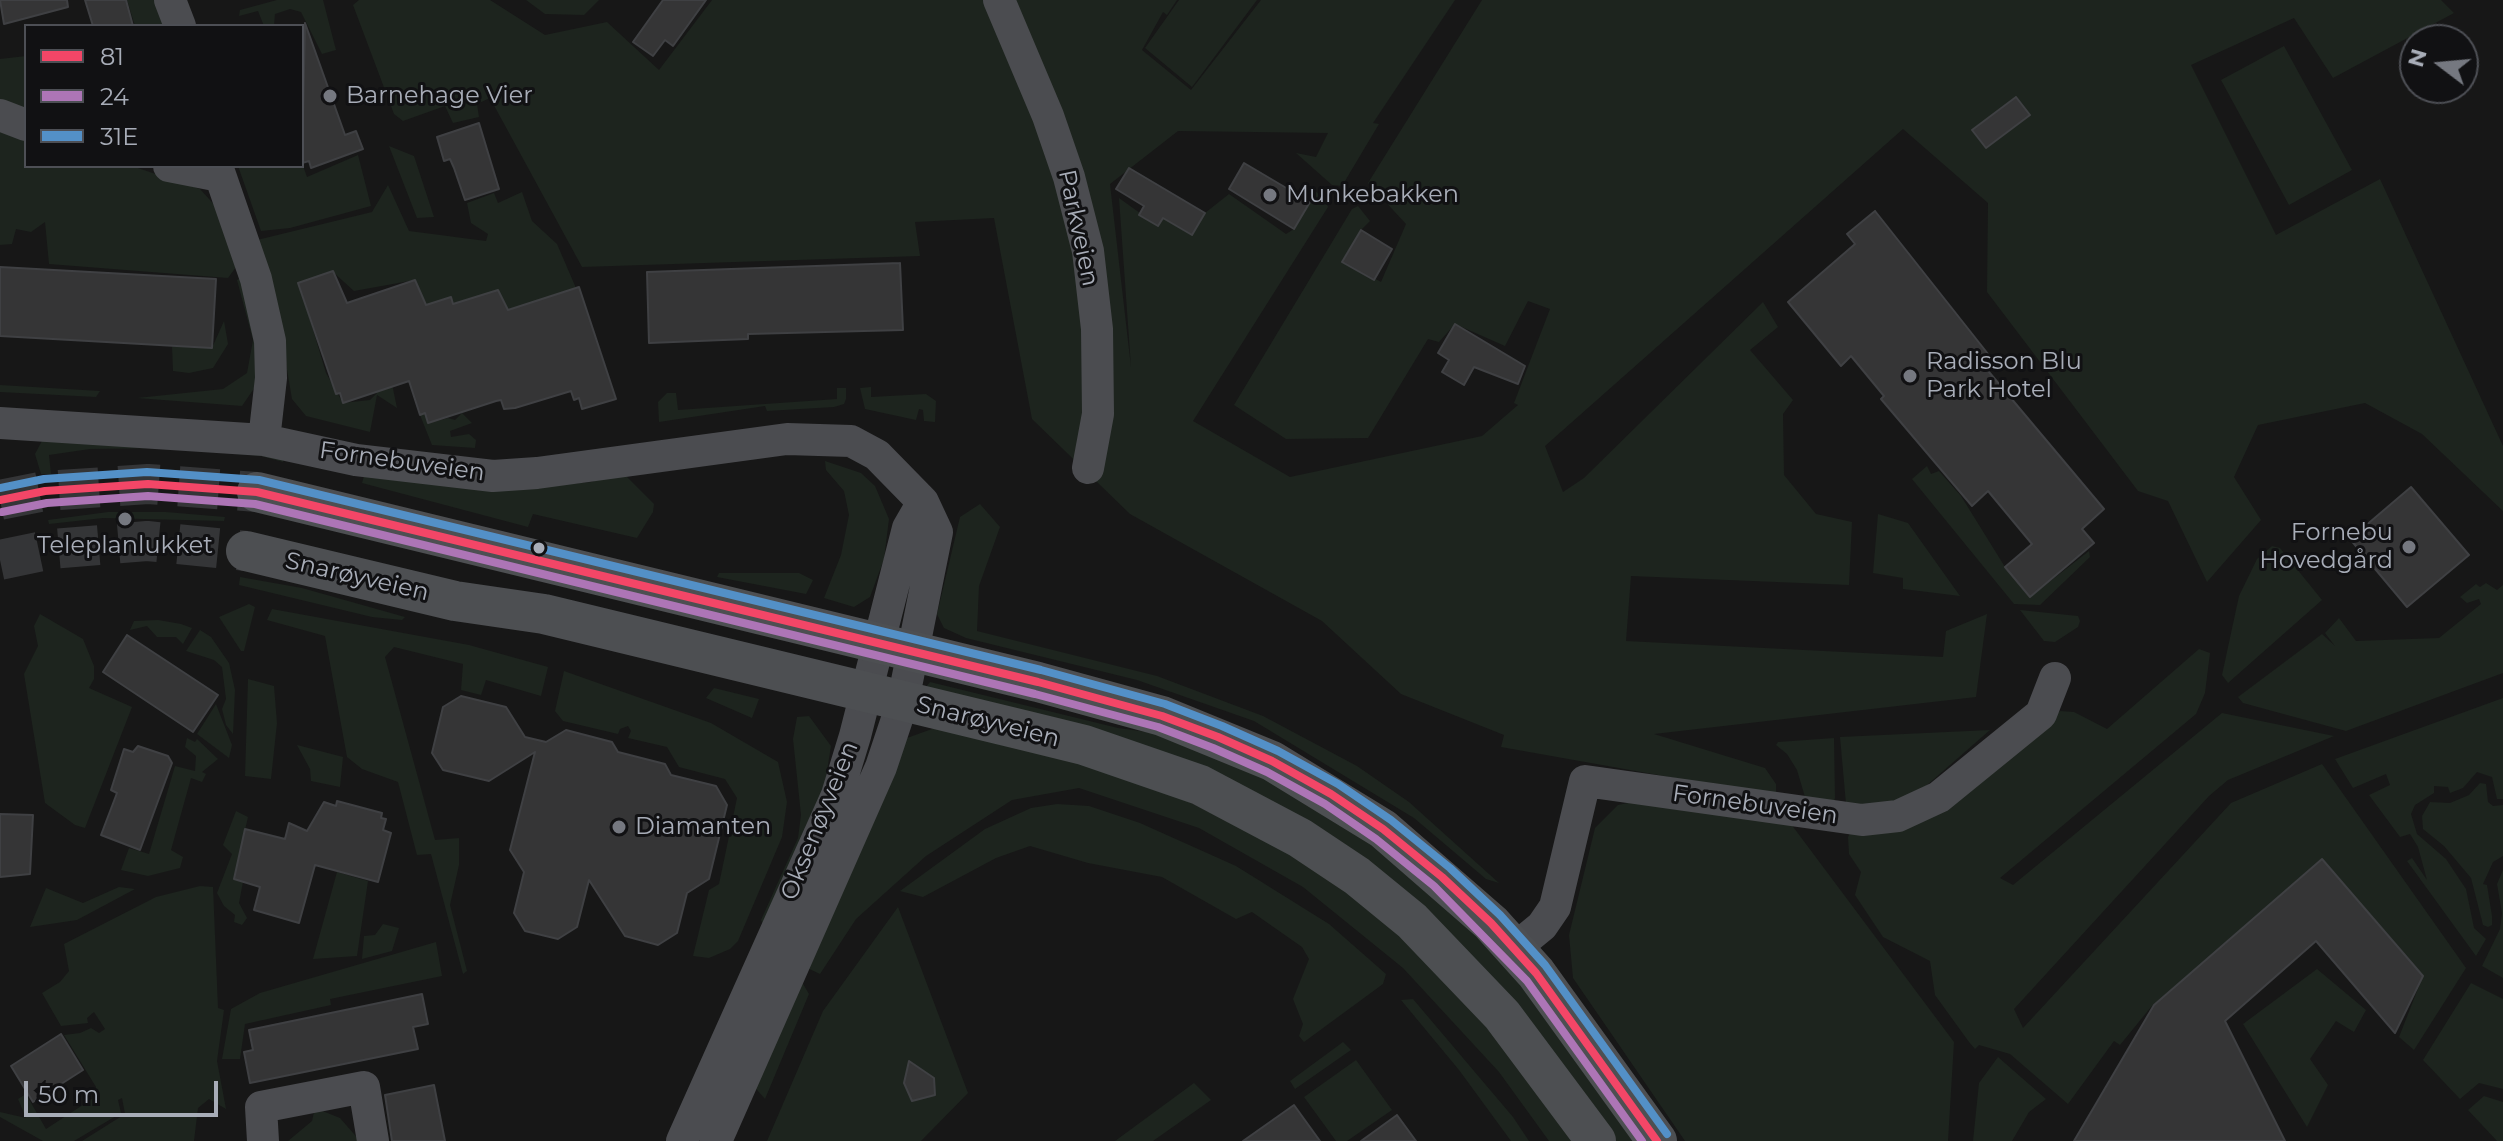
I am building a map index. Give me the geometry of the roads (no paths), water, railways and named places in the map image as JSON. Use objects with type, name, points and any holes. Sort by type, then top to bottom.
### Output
[{"type":"main road","name":"Snarøyveien","points":[[257,492],[896,646],[1162,716],[1272,761],[1383,829],[1442,877],[1514,949],[1582,1035],[1657,1141]]},
{"type":"main road","name":"Snarøyveien","points":[[246,551],[455,601],[544,614],[1084,745],[1144,764],[1249,808],[1300,838],[1368,885],[1458,965],[1542,1064],[1596,1141]]},
{"type":"street","points":[[170,0],[179,24]]},
{"type":"street","name":"Parkveien","points":[[999,0],[1048,116],[1069,177],[1088,251],[1097,329],[1098,400],[1088,468]]},
{"type":"street","points":[[0,115],[24,124]]},
{"type":"street","points":[[189,168],[218,171],[256,279],[270,341],[271,378],[264,440]]},
{"type":"street","name":"Fornebuveien","points":[[0,423],[264,440],[356,460],[493,476],[820,437],[851,441],[877,455],[923,502]]},
{"type":"street","name":"Oksenøyveien","points":[[716,1141],[881,767],[885,697],[896,646],[937,532],[923,502]]},
{"type":"street","name":"Fornebuveien","points":[[1514,949],[1542,926],[1555,907],[1585,781],[1862,820],[1898,816],[1939,797],[2041,714],[2055,678]]},
{"type":"street","name":"Oksenøyveien","points":[[682,1141],[837,795],[885,697]]},
{"type":"street","points":[[263,1141],[261,1107],[364,1087],[373,1141]]},
{"type":"tunnel","points":[[0,500],[45,491],[148,484],[257,492]]},
{"type":"tunnel","points":[[0,560],[52,549],[147,541],[246,551]]},
{"type":"place","name":"Barnehage Vier","points":[[330,96]]},
{"type":"place","name":"Munkebakken","points":[[1270,195]]},
{"type":"place","name":"Radisson Blu Park Hotel","points":[[1910,376]]},
{"type":"place","name":"Teleplanlukket","points":[[125,519]]},
{"type":"place","name":"Fornebu Hovedgård","points":[[2409,547]]},
{"type":"place","name":"Diamanten","points":[[619,827]]}]
